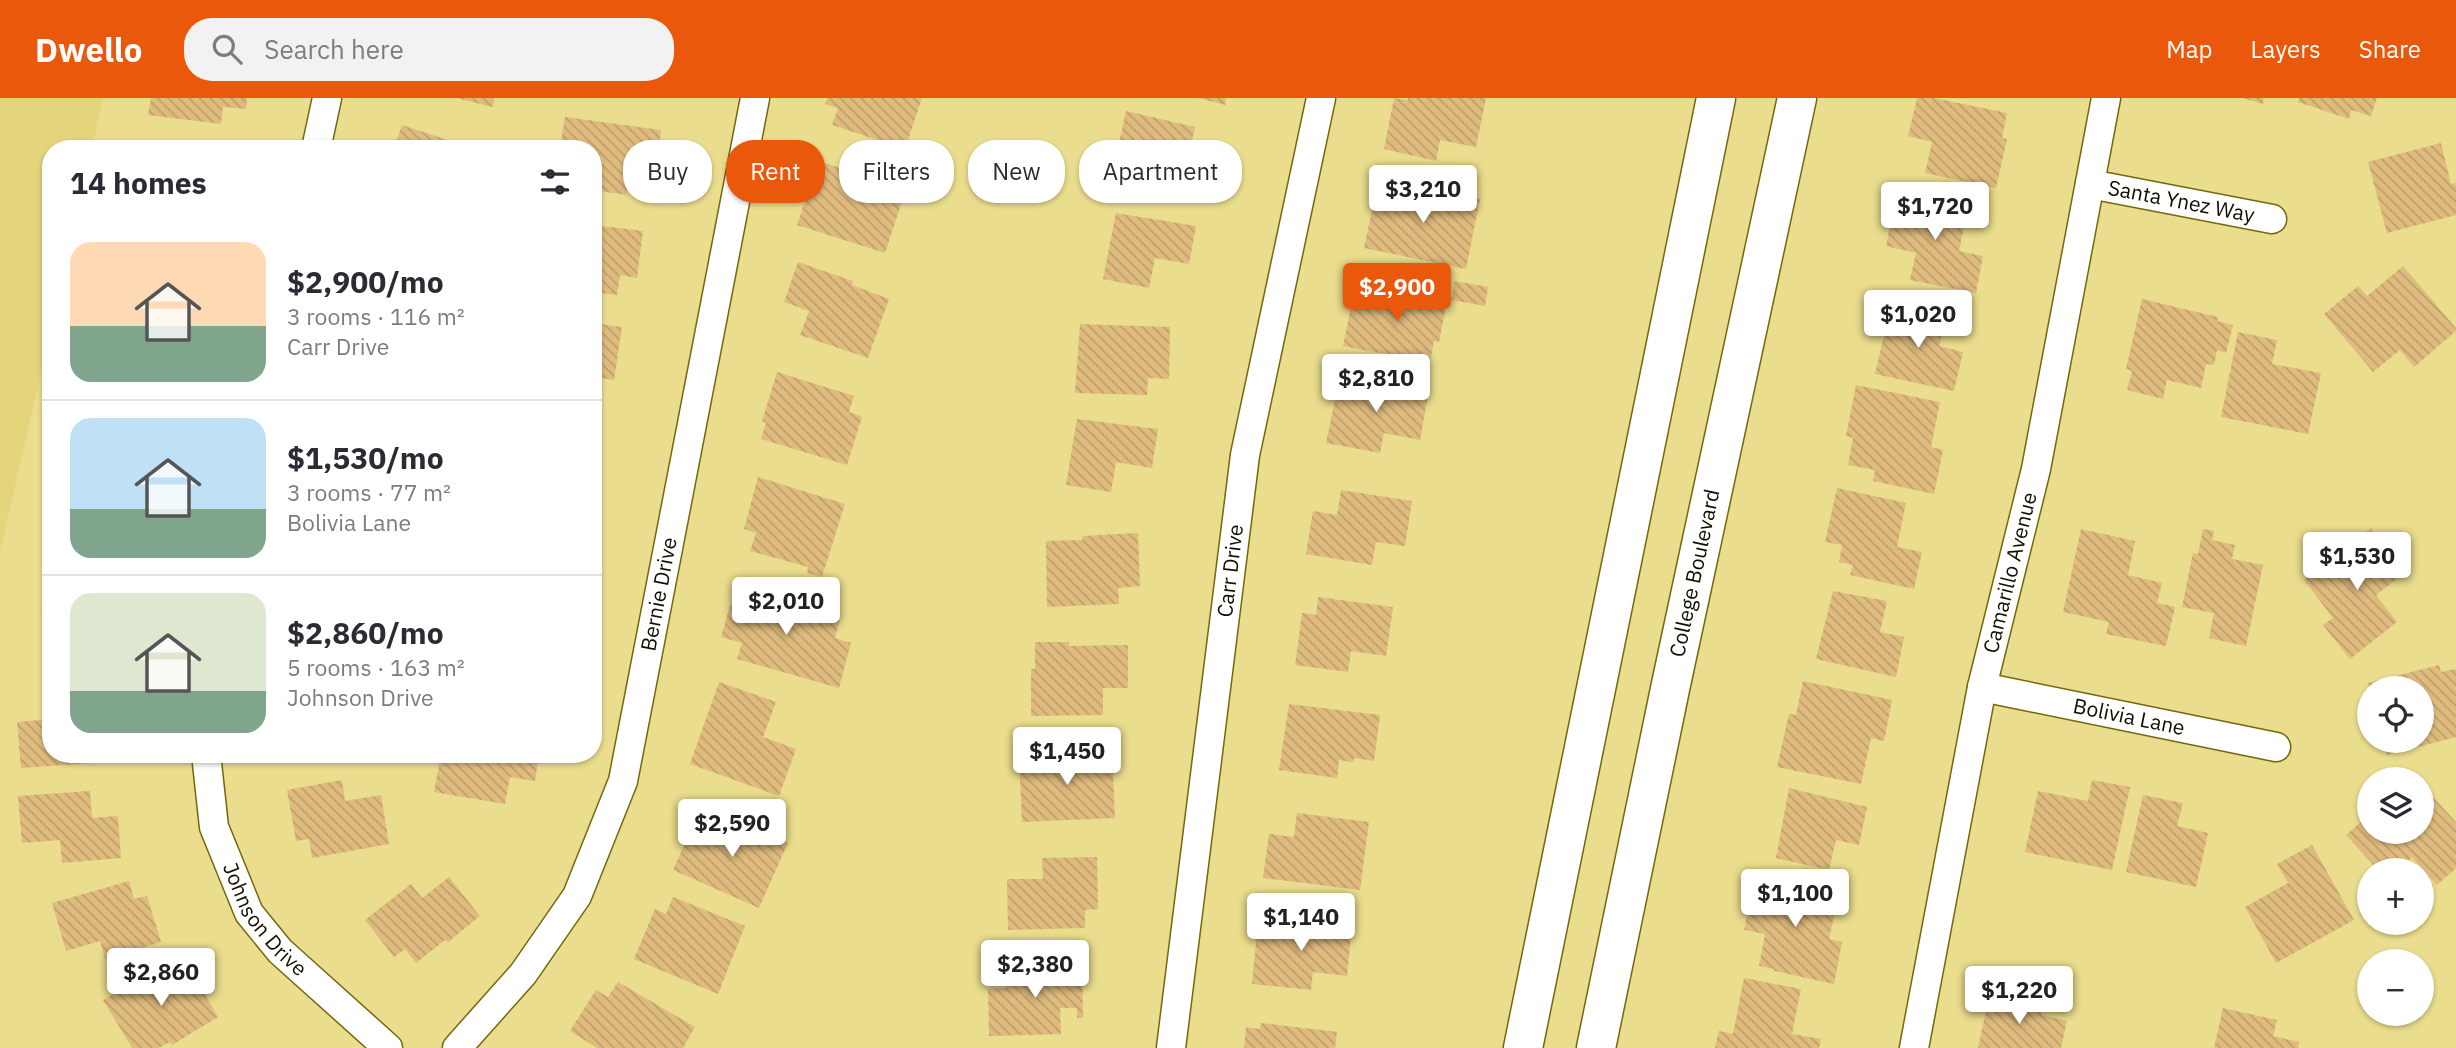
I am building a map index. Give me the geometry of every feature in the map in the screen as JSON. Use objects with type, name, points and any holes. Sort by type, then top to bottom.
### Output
[{"type":"main road","points":[[1523,1048],[1716,98]]},
{"type":"main road","name":"College Boulevard","points":[[1596,1048],[1672,676],[1797,98]]},
{"type":"street","points":[[318,140],[327,98]]},
{"type":"street","name":"Bernie Drive","points":[[457,1048],[523,975],[577,896],[623,781],[755,98]]},
{"type":"street","name":"Carr Drive","points":[[1171,1048],[1245,455],[1321,98]]},
{"type":"street","name":"Camarillo Avenue","points":[[1914,1048],[1982,687],[2036,469],[2106,98]]},
{"type":"street","name":"Santa Ynez Way","points":[[2090,184],[2272,219]]},
{"type":"street","name":"Bolivia Lane","points":[[1982,687],[2276,747]]},
{"type":"street","name":"Johnson Drive","points":[[207,763],[214,827],[249,912],[279,951],[388,1048]]},
{"type":"shaded area","points":[[0,98],[103,98],[94,140],[42,140],[42,368],[0,552]]},
{"type":"building","points":[[151,98],[247,98],[246,109],[223,107],[221,124],[148,115]]},
{"type":"building","points":[[456,98],[494,98],[493,107]]},
{"type":"building","points":[[827,98],[922,98],[908,140],[878,140],[832,125],[838,108],[825,104]]},
{"type":"building","points":[[1198,98],[1226,98],[1225,105]]},
{"type":"building","points":[[1394,98],[1486,98],[1476,147],[1440,140],[1436,161],[1384,149]]},
{"type":"building","points":[[1917,98],[1934,98],[2007,113],[2002,138],[2007,139],[1996,188],[1925,173],[1932,142],[1908,136]]},
{"type":"building","points":[[2242,98],[2264,98],[2263,104]]},
{"type":"building","points":[[2299,98],[2377,98],[2371,116],[2351,110],[2349,119],[2298,102]]},
{"type":"building","points":[[1126,111],[1195,127],[1192,140],[1120,140]]},
{"type":"building","points":[[565,117],[661,130],[660,140],[623,140],[623,194],[602,191],[602,140],[561,140]]},
{"type":"building","points":[[402,125],[448,140],[397,140]]},
{"type":"building","points":[[2441,143],[2451,184],[2456,183],[2456,215],[2387,233],[2368,162]]},
{"type":"building","points":[[825,163],[839,168],[839,203],[901,203],[885,253],[797,225],[804,203],[825,203]]},
{"type":"building","points":[[1391,181],[1480,199],[1466,269],[1364,248],[1375,196],[1387,199]]},
{"type":"building","points":[[1897,193],[1968,207],[1959,251],[1983,256],[1976,293],[1910,280],[1916,253],[1886,246]]},
{"type":"building","points":[[1116,213],[1196,226],[1189,264],[1155,258],[1149,288],[1103,279]]},
{"type":"building","points":[[602,226],[643,231],[637,278],[620,275],[617,295],[602,293]]},
{"type":"building","points":[[798,262],[853,281],[852,285],[889,299],[868,358],[800,335],[809,311],[784,302]]},
{"type":"building","points":[[2403,266],[2456,331],[2414,367],[2400,350],[2373,372],[2324,314],[2358,286],[2367,296]]},
{"type":"building","points":[[1455,281],[1488,287],[1485,306],[1451,300]]},
{"type":"building","points":[[1378,282],[1448,296],[1439,342],[1434,341],[1430,362],[1414,359],[1412,369],[1399,366],[1401,357],[1343,346],[1354,293],[1360,294],[1358,303],[1374,306]]},
{"type":"building","points":[[2142,299],[2218,317],[2217,321],[2233,325],[2226,353],[2217,350],[2214,365],[2206,364],[2201,388],[2167,380],[2163,399],[2127,390],[2132,371],[2126,369]]},
{"type":"building","points":[[1891,305],[1946,317],[1939,346],[1963,352],[1954,391],[1875,374]]},
{"type":"building","points":[[602,324],[622,327],[614,380],[602,378]]},
{"type":"building","points":[[1080,324],[1170,327],[1169,379],[1148,378],[1147,395],[1075,393]]},
{"type":"building","points":[[2238,332],[2277,340],[2272,364],[2321,373],[2308,434],[2221,417]]},
{"type":"building","points":[[777,372],[854,396],[849,412],[862,417],[847,465],[761,439],[766,423],[762,421]]},
{"type":"building","points":[[1353,376],[1429,390],[1420,440],[1384,433],[1380,453],[1326,443],[1337,391],[1349,393]]},
{"type":"building","points":[[1856,385],[1940,402],[1931,447],[1943,450],[1934,494],[1873,481],[1875,470],[1848,465],[1853,438],[1846,436]]},
{"type":"building","points":[[1077,419],[1158,429],[1152,468],[1116,462],[1111,492],[1066,485]]},
{"type":"building","points":[[758,477],[845,504],[822,577],[807,573],[808,567],[750,551],[756,533],[744,529]]},
{"type":"building","points":[[1837,488],[1906,503],[1897,547],[1922,552],[1914,589],[1850,575],[1853,565],[1839,562],[1842,545],[1825,542]]},
{"type":"building","points":[[1341,490],[1412,501],[1405,546],[1376,542],[1372,565],[1306,554],[1313,511],[1337,515]]},
{"type":"building","points":[[2371,528],[2406,572],[2376,595],[2397,622],[2350,659],[2323,625],[2333,618],[2304,580]]},
{"type":"building","points":[[2081,529],[2135,541],[2128,575],[2162,583],[2157,603],[2175,607],[2166,646],[2106,634],[2109,622],[2063,612]]},
{"type":"building","points":[[2203,529],[2214,531],[2212,540],[2235,545],[2232,559],[2263,565],[2246,646],[2209,638],[2214,613],[2182,607],[2193,553],[2198,554]]},
{"type":"building","points":[[1138,533],[1140,586],[1118,588],[1119,604],[1047,607],[1046,541],[1083,540],[1082,536]]},
{"type":"building","points":[[736,585],[840,619],[835,638],[851,643],[839,688],[737,659],[742,643],[721,637]]},
{"type":"building","points":[[1833,591],[1887,601],[1880,632],[1904,637],[1896,677],[1816,659]]},
{"type":"building","points":[[1318,597],[1393,607],[1386,656],[1351,651],[1348,672],[1295,665],[1302,613],[1316,615]]},
{"type":"building","points":[[1035,642],[1069,642],[1069,646],[1128,645],[1128,688],[1103,688],[1103,715],[1031,716],[1031,669],[1035,669]]},
{"type":"building","points":[[2439,665],[2441,672],[2456,669],[2456,737],[2434,743],[2434,676],[2396,676]]},
{"type":"building","points":[[1803,681],[1892,700],[1884,741],[1871,738],[1861,784],[1777,767],[1789,714],[1796,715]]},
{"type":"building","points":[[719,682],[776,702],[763,737],[796,749],[779,796],[690,764]]},
{"type":"building","points":[[1289,704],[1380,715],[1374,761],[1354,758],[1353,762],[1339,760],[1337,778],[1279,770]]},
{"type":"building","points":[[42,720],[42,763],[92,763],[21,768],[17,722]]},
{"type":"building","points":[[1112,752],[1115,818],[1022,822],[1019,755]]},
{"type":"building","points":[[439,763],[538,763],[535,781],[510,777],[505,804],[434,792]]},
{"type":"building","points":[[342,780],[345,801],[381,795],[389,844],[312,858],[309,839],[296,841],[287,790]]},
{"type":"building","points":[[2092,780],[2130,787],[2112,870],[2025,852],[2038,791],[2088,801]]},
{"type":"building","points":[[1789,788],[1867,807],[1859,845],[1836,840],[1829,870],[1776,858]]},
{"type":"building","points":[[90,791],[92,818],[118,816],[121,858],[62,863],[60,840],[22,843],[18,796]]},
{"type":"building","points":[[2143,795],[2183,803],[2177,826],[2208,833],[2196,887],[2126,872]]},
{"type":"building","points":[[2434,798],[2456,822],[2456,868],[2437,885],[2434,882],[2434,858],[2367,858],[2346,835],[2357,825],[2357,844],[2434,844]]},
{"type":"building","points":[[1297,813],[1369,822],[1360,890],[1263,878],[1269,834],[1294,837]]},
{"type":"building","points":[[721,814],[788,843],[759,908],[673,870],[695,821],[714,830]]},
{"type":"building","points":[[2312,845],[2354,920],[2276,963],[2245,907],[2288,883],[2277,864]]},
{"type":"building","points":[[1097,857],[1098,909],[1085,910],[1085,928],[1008,930],[1007,879],[1043,879],[1042,858]]},
{"type":"building","points":[[1755,876],[1839,893],[1829,939],[1842,942],[1834,984],[1759,966],[1765,934],[1744,930]]},
{"type":"building","points":[[449,877],[480,916],[416,963],[405,949],[394,957],[365,920],[411,884],[422,898]]},
{"type":"building","points":[[129,881],[134,899],[147,896],[161,942],[105,959],[100,941],[66,951],[52,903]]},
{"type":"building","points":[[673,897],[745,926],[718,994],[634,959],[655,909],[666,914]]},
{"type":"building","points":[[1276,917],[1352,925],[1347,976],[1313,972],[1311,990],[1252,984],[1257,933],[1274,935]]},
{"type":"building","points":[[170,961],[182,976],[191,971],[218,1017],[172,1045],[170,1042],[159,1048],[132,1048],[103,1000]]},
{"type":"building","points":[[1082,964],[1083,1018],[1077,1018],[1077,1008],[1060,1008],[1061,1034],[989,1036],[988,989],[1006,988],[1006,967]]},
{"type":"building","points":[[1744,978],[1801,989],[1792,1034],[1821,1039],[1819,1048],[1715,1048],[1719,1031],[1733,1034]]},
{"type":"building","points":[[618,982],[695,1027],[683,1048],[597,1048],[570,1031],[596,990],[608,997]]},
{"type":"building","points":[[1990,993],[2044,1005],[2041,1015],[2067,1021],[2061,1048],[1978,1048]]},
{"type":"building","points":[[2223,1008],[2277,1020],[2273,1036],[2299,1042],[2298,1048],[2214,1048]]},
{"type":"building","points":[[1261,1023],[1337,1032],[1335,1048],[1244,1048],[1246,1027],[1260,1029]]}]
